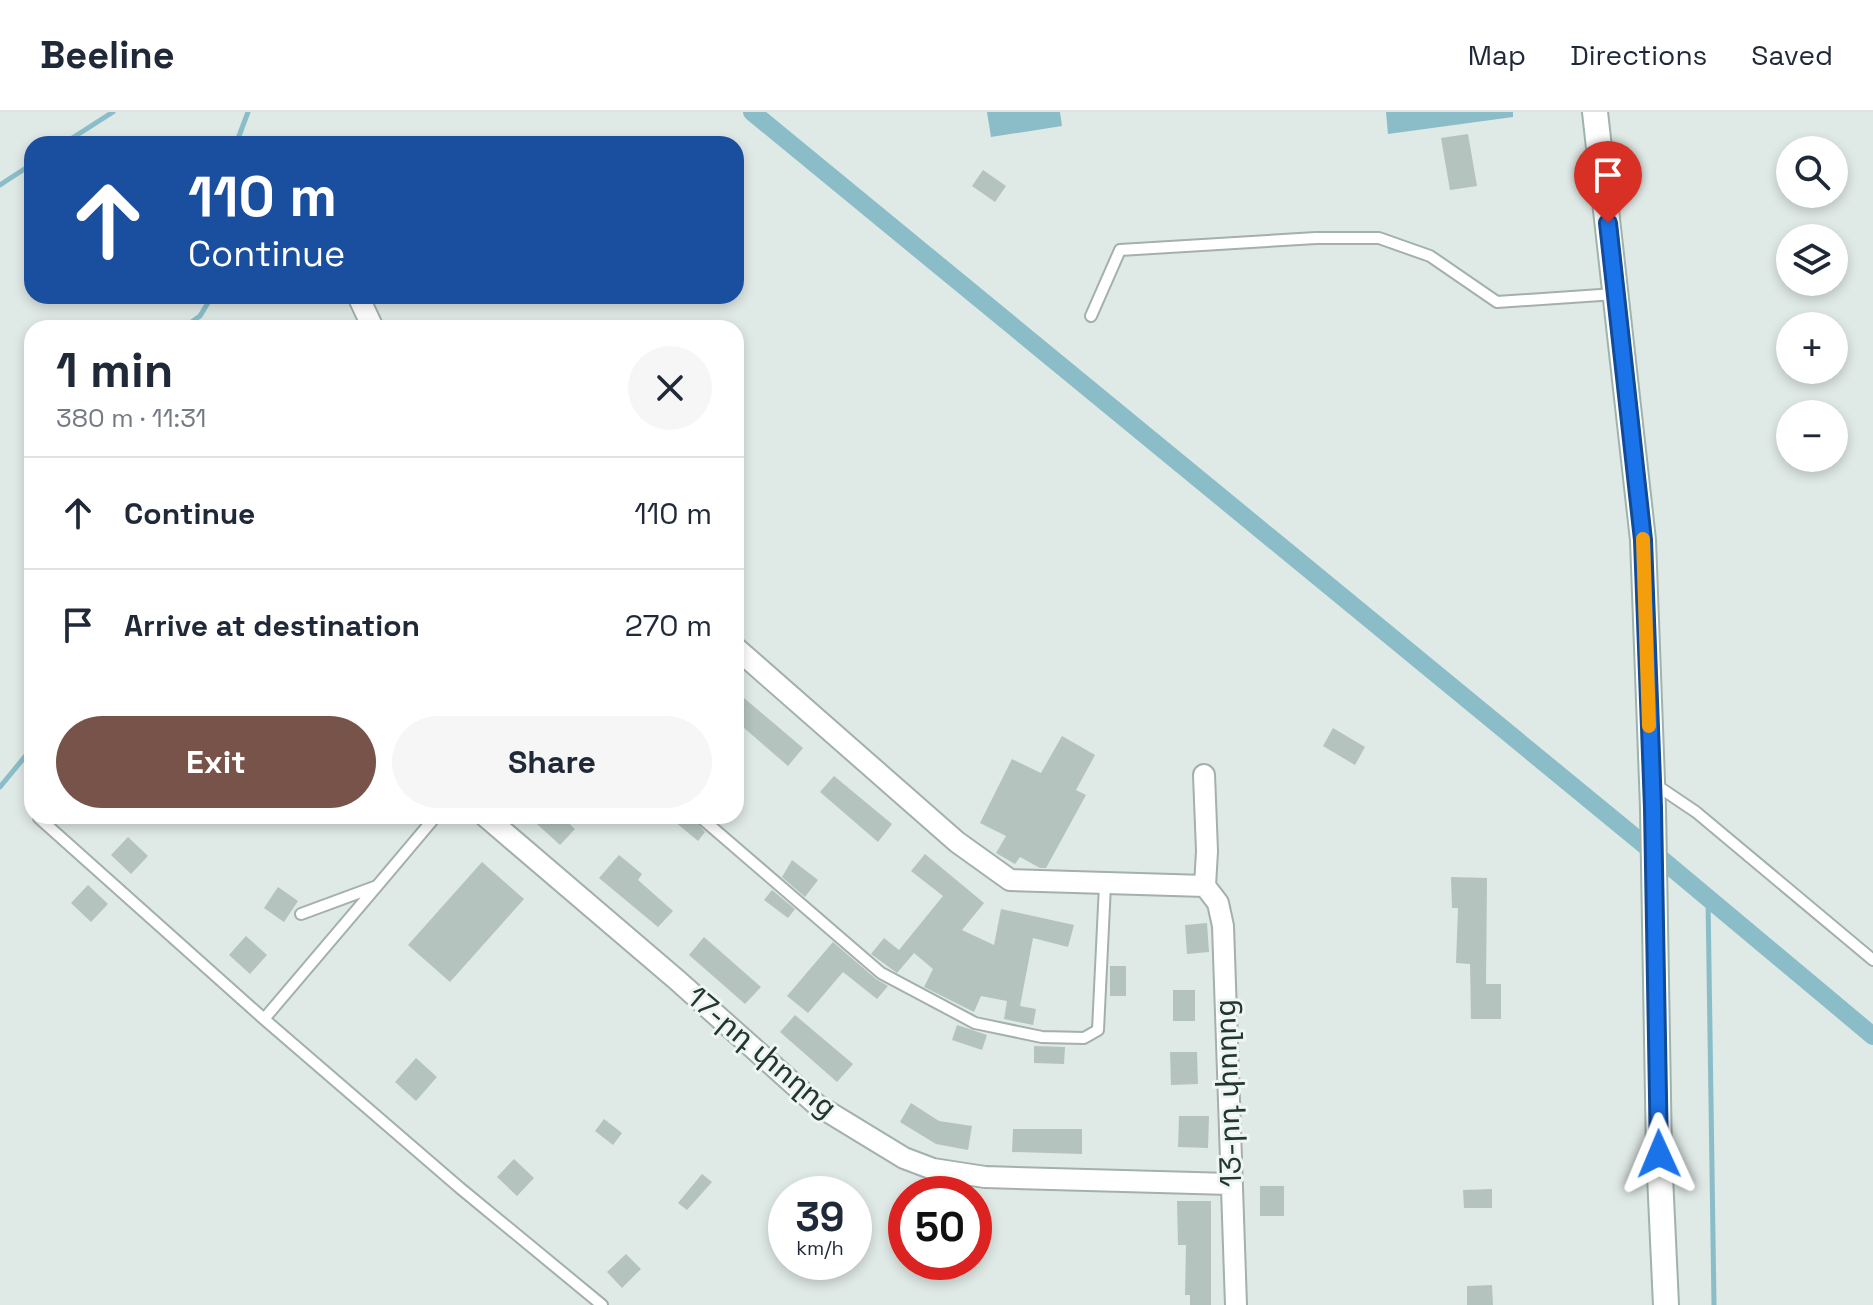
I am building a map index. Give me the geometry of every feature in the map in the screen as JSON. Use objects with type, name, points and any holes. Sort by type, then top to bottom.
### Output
[{"type":"main road","points":[[1595,112],[1643,540],[1653,808],[1659,1154],[1666,1305]]},
{"type":"street","points":[[744,655],[957,842],[1010,880],[1205,886],[1204,775]]},
{"type":"street","name":"17-րդ փողոց","points":[[494,824],[817,1105],[904,1158],[933,1169],[985,1177],[1230,1184]]},
{"type":"street","name":"13-րդ փողոց","points":[[1205,886],[1218,903],[1223,926],[1236,1305]]},
{"type":"lane","points":[[1091,316],[1120,250],[1316,238],[1379,238],[1430,256],[1497,302],[1617,294]]},
{"type":"lane","points":[[1651,782],[1696,812],[1873,960]]},
{"type":"lane","points":[[46,824],[264,1019],[460,1188],[602,1305]]},
{"type":"lane","points":[[264,1019],[429,824]]},
{"type":"lane","points":[[708,824],[881,973],[975,1023],[1042,1037],[1084,1038],[1098,1030],[1105,885]]},
{"type":"lane","points":[[301,914],[377,886]]},
{"type":"water","points":[[987,112],[1060,112],[1062,126],[991,137]]},
{"type":"water","points":[[1386,112],[1513,112],[1513,117],[1388,134]]},
{"type":"building","points":[[1468,134],[1477,186],[1450,190],[1441,138]]},
{"type":"building","points":[[983,170],[1006,186],[995,202],[972,186]]},
{"type":"building","points":[[744,698],[803,748],[788,766],[744,728]]},
{"type":"building","points":[[1333,728],[1365,747],[1355,765],[1323,746]]},
{"type":"building","points":[[1062,736],[1095,755],[1076,790],[1086,795],[1046,868],[1020,857],[1015,864],[996,853],[1006,836],[980,823],[1012,759],[1041,773]]},
{"type":"building","points":[[834,776],[892,824],[878,842],[820,792]]},
{"type":"building","points":[[537,824],[570,824],[575,829],[560,845]]},
{"type":"building","points":[[678,824],[698,824],[705,832],[698,841]]},
{"type":"building","points":[[128,837],[148,856],[131,874],[111,855]]},
{"type":"building","points":[[925,854],[984,903],[962,930],[994,945],[1001,909],[1074,925],[1068,947],[1033,938],[1020,1006],[1036,1009],[1033,1025],[1004,1019],[1007,1001],[981,996],[974,1012],[924,987],[933,969],[914,953],[897,973],[871,954],[884,938],[899,950],[943,896],[911,871]]},
{"type":"building","points":[[619,855],[642,874],[638,880],[673,911],[658,927],[599,878]]},
{"type":"building","points":[[792,860],[818,880],[805,897],[782,877]]},
{"type":"building","points":[[482,862],[524,899],[450,982],[408,945]]},
{"type":"building","points":[[1451,877],[1487,878],[1486,984],[1501,984],[1501,1019],[1471,1019],[1470,964],[1456,963],[1458,908],[1452,908]]},
{"type":"building","points":[[88,885],[108,904],[91,922],[71,903]]},
{"type":"building","points":[[278,887],[298,901],[284,922],[264,908]]},
{"type":"building","points":[[772,890],[795,909],[788,918],[764,900]]},
{"type":"building","points":[[1207,923],[1209,952],[1187,954],[1185,925]]},
{"type":"building","points":[[246,936],[267,955],[250,974],[229,955]]},
{"type":"building","points":[[704,937],[761,987],[745,1004],[689,955]]},
{"type":"building","points":[[833,942],[888,986],[877,999],[843,972],[808,1013],[787,996]]},
{"type":"building","points":[[1110,966],[1126,966],[1126,996],[1110,996]]},
{"type":"building","points":[[1173,990],[1195,990],[1195,1021],[1173,1021]]},
{"type":"building","points":[[795,1015],[853,1064],[837,1082],[780,1032]]},
{"type":"building","points":[[957,1025],[987,1035],[982,1050],[952,1040]]},
{"type":"building","points":[[1034,1046],[1065,1047],[1064,1064],[1034,1063]]},
{"type":"building","points":[[1170,1052],[1197,1052],[1198,1084],[1171,1085]]},
{"type":"building","points":[[416,1058],[437,1077],[416,1101],[395,1082]]},
{"type":"building","points":[[911,1103],[939,1121],[972,1126],[968,1150],[936,1144],[900,1122]]},
{"type":"building","points":[[1179,1116],[1209,1116],[1208,1148],[1178,1147]]},
{"type":"building","points":[[604,1119],[622,1133],[613,1145],[595,1131]]},
{"type":"building","points":[[1013,1129],[1082,1129],[1082,1154],[1012,1152]]},
{"type":"building","points":[[514,1159],[534,1178],[517,1196],[497,1177]]},
{"type":"building","points":[[702,1174],[712,1182],[687,1210],[678,1203]]},
{"type":"building","points":[[1260,1186],[1284,1186],[1284,1216],[1260,1216]]},
{"type":"building","points":[[1492,1189],[1492,1208],[1464,1208],[1463,1190]]},
{"type":"building","points":[[1177,1201],[1211,1201],[1211,1305],[1190,1305],[1190,1295],[1185,1295],[1186,1245],[1178,1245]]},
{"type":"building","points":[[626,1254],[641,1269],[622,1288],[607,1272]]},
{"type":"building","points":[[1492,1285],[1493,1305],[1467,1305],[1467,1286]]},
{"type":"waterway","points":[[76,136],[113,112]]},
{"type":"waterway","points":[[239,136],[248,112]]},
{"type":"waterway","points":[[752,112],[1873,1036]]},
{"type":"waterway","points":[[0,185],[24,169]]},
{"type":"waterway","points":[[194,320],[207,304]]},
{"type":"waterway","points":[[0,787],[24,758]]},
{"type":"waterway","points":[[1708,898],[1714,1305]]},
{"type":"slow traffic","points":[[1643,539],[1649,726]]},
{"type":"route","points":[[1608,223],[1643,540],[1653,808],[1659,1154]]}]
